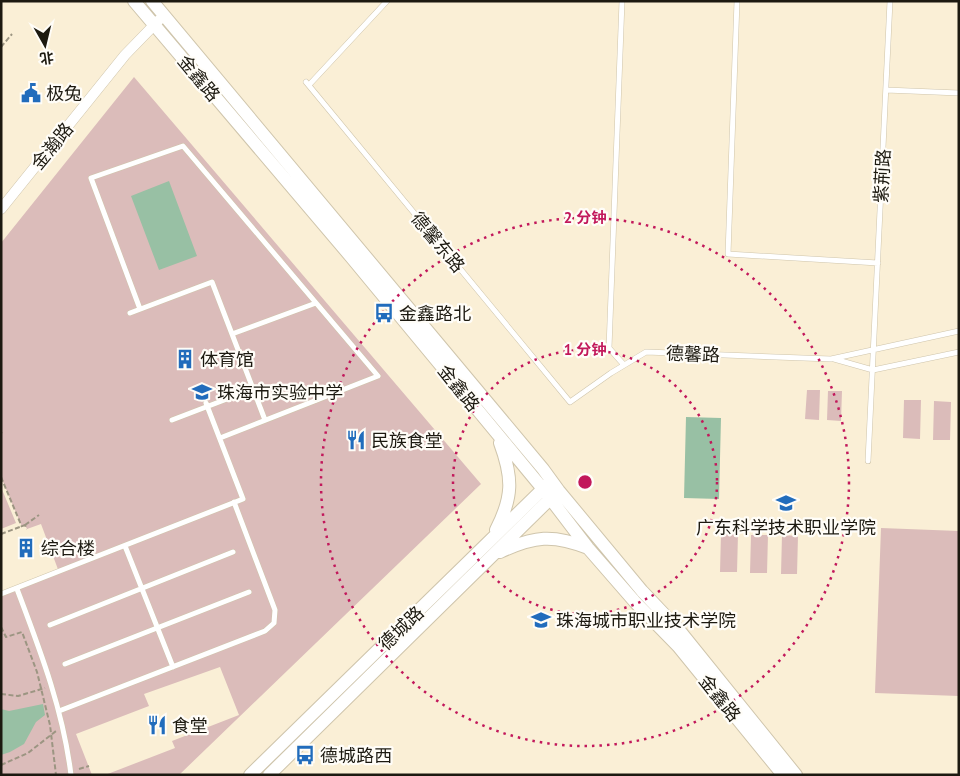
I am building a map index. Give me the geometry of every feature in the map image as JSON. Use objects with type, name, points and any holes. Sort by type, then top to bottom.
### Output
[{"type":"street","name":"金鑫路","points":[[134,1],[159,21],[355,243],[551,490],[588,548],[635,602],[678,646],[784,775]]},
{"type":"street","name":"金鑫路","points":[[152,1],[159,21],[495,432],[551,490],[679,630],[796,775]]},
{"type":"street","name":"金瀚路","points":[[1,209],[125,55],[159,21]]},
{"type":"street","points":[[491,539],[504,514],[511,486],[506,459],[495,432]]},
{"type":"street","name":"德城路","points":[[250,775],[491,539],[551,490]]},
{"type":"street","name":"德城路","points":[[269,775],[491,556],[551,490]]},
{"type":"street","points":[[491,556],[528,540],[545,538],[575,543],[588,548]]},
{"type":"lane","name":"德馨东路","points":[[388,1],[307,84],[570,402]]},
{"type":"lane","points":[[622,1],[610,348],[624,365]]},
{"type":"lane","points":[[737,1],[728,254],[878,262]]},
{"type":"lane","name":"紫荊路","points":[[868,461],[890,1]]},
{"type":"lane","points":[[886,90],[959,93]]},
{"type":"lane","points":[[140,308],[91,178],[183,146],[378,376],[220,438]]},
{"type":"lane","points":[[130,313],[212,282],[265,420]]},
{"type":"lane","points":[[232,334],[316,303]]},
{"type":"lane","name":"德馨路","points":[[831,359],[959,331]]},
{"type":"lane","name":"德馨路","points":[[570,402],[646,352],[831,359],[873,370],[959,352]]},
{"type":"lane","points":[[172,420],[207,405],[253,390]]},
{"type":"lane","points":[[1,594],[243,499],[207,405]]},
{"type":"lane","points":[[60,711],[265,631],[274,623],[275,610],[234,502]]},
{"type":"lane","points":[[125,546],[173,667]]},
{"type":"lane","points":[[50,625],[233,552]]},
{"type":"lane","points":[[17,589],[46,666],[60,711],[68,747],[71,775]]},
{"type":"lane","points":[[65,664],[249,592]]},
{"type":"path","points":[[1,48],[12,34]]},
{"type":"path","points":[[1,476],[22,526]]},
{"type":"path","points":[[1,534],[25,525],[39,515]]},
{"type":"path","points":[[25,525],[27,529]]},
{"type":"path","points":[[1,627],[6,637],[22,632],[37,672],[52,735],[56,775]]},
{"type":"path","points":[[1,694],[18,696],[52,686]]},
{"type":"path","points":[[1,765],[28,753],[52,735],[62,723]]},
{"type":"shaded area","name":"珠海市实验中学","points":[[134,77],[481,484],[179,775],[105,775],[175,748],[172,741],[239,715],[220,667],[144,694],[149,706],[76,734],[92,775],[1,775],[1,594],[59,572],[41,524],[27,529],[25,525],[22,527],[1,477],[1,243]]},
{"type":"shaded area","points":[[169,181],[197,256],[159,270],[131,196]]},
{"type":"shaded area","points":[[807,390],[820,390],[819,420],[805,419]]},
{"type":"shaded area","points":[[828,391],[842,391],[841,421],[827,420]]},
{"type":"shaded area","points":[[904,400],[921,400],[920,439],[903,438]]},
{"type":"shaded area","points":[[934,401],[951,402],[950,440],[933,440]]},
{"type":"shaded area","points":[[686,417],[721,418],[719,499],[684,498]]},
{"type":"shaded area","points":[[1,487],[16,523],[1,529]]},
{"type":"shaded area","points":[[881,528],[959,531],[959,696],[875,693]]},
{"type":"shaded area","points":[[721,533],[738,534],[737,572],[720,572]]},
{"type":"shaded area","points":[[751,535],[768,535],[767,573],[750,573]]},
{"type":"shaded area","points":[[782,535],[798,536],[797,574],[781,574]]},
{"type":"shaded area","points":[[43,704],[45,715],[36,722],[24,744],[1,755],[1,709],[9,711]]},
{"type":"place","name":"极兔","points":[[31,93]]},
{"type":"place","name":"金鑫路北","points":[[384,313]]},
{"type":"place","name":"体育馆","points":[[185,359]]},
{"type":"place","name":"珠海市实验中学","points":[[202,392]]},
{"type":"place","name":"民族食堂","points":[[356,440]]},
{"type":"place","name":"广东科学技术职业学院","points":[[786,503]]},
{"type":"place","name":"综合楼","points":[[26,548]]},
{"type":"place","name":"珠海城市职业技术学院","points":[[541,620]]},
{"type":"place","name":"食堂","points":[[157,725]]},
{"type":"place","name":"德城路西","points":[[305,755]]}]
